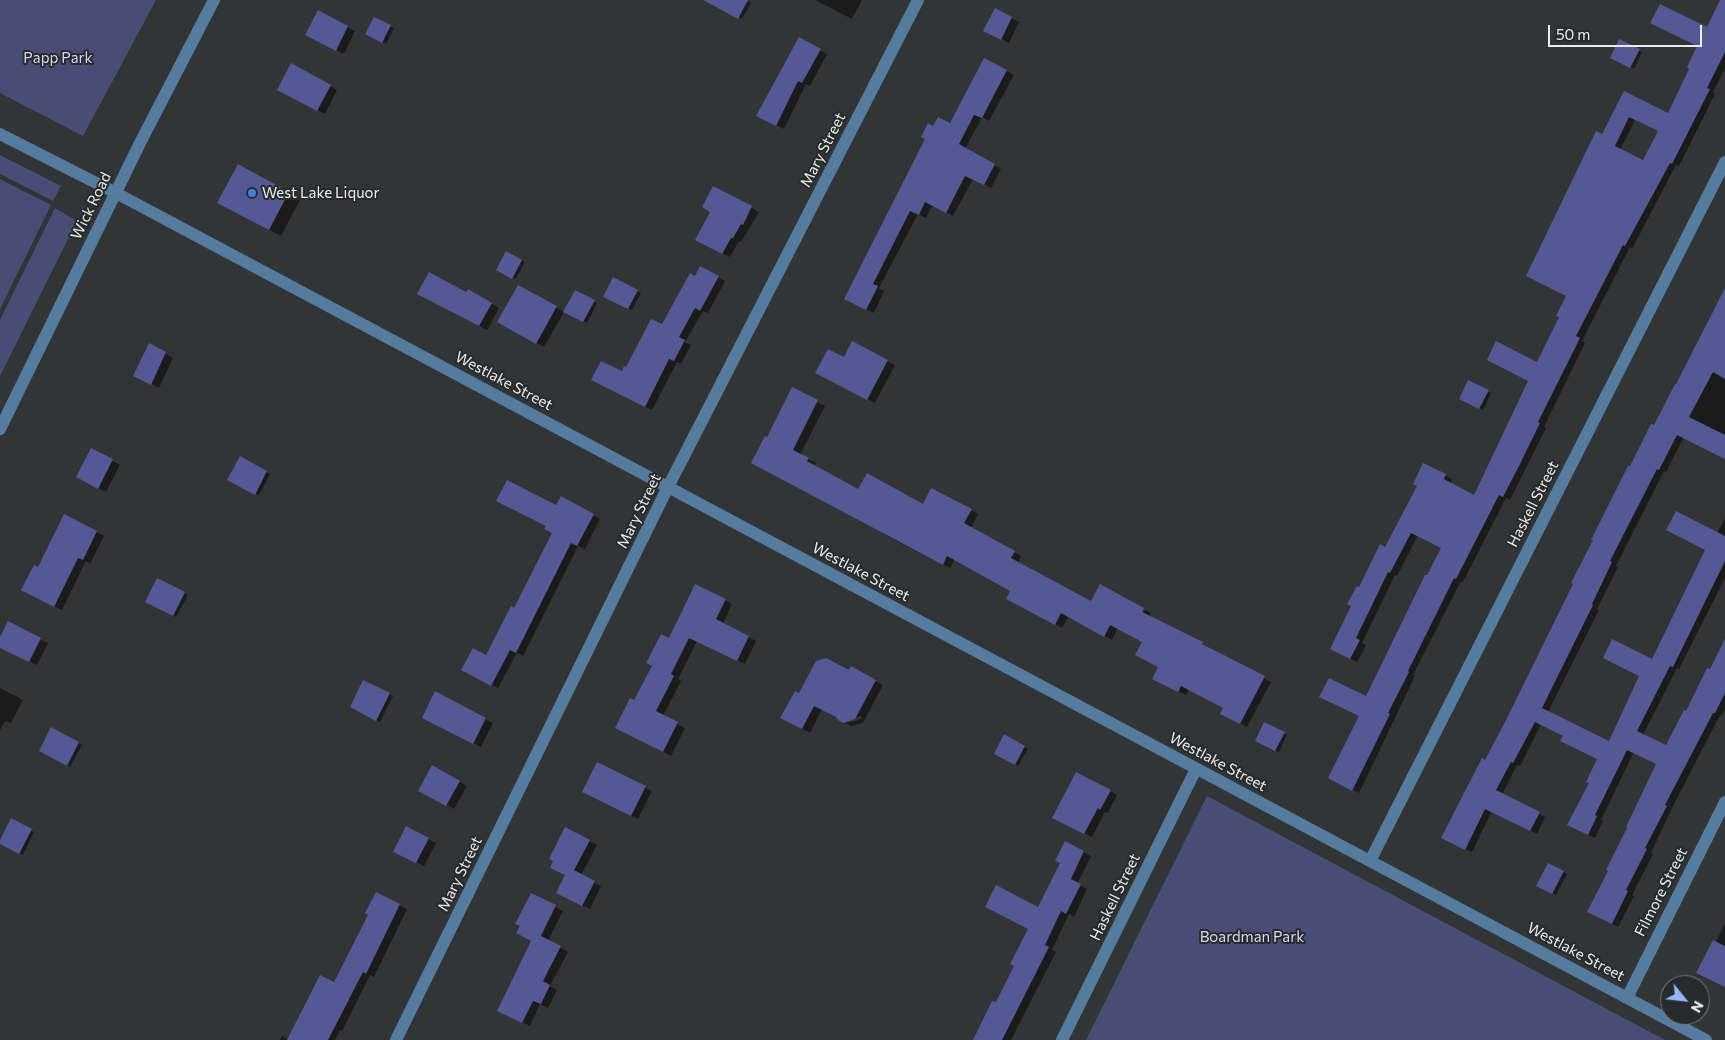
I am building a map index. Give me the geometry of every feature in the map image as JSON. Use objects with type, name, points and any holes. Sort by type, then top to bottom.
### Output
[{"type":"street","name":"Wick Road","points":[[0,429],[116,193],[214,0]]},
{"type":"street","name":"Mary Street","points":[[396,1040],[668,488],[918,0]]},
{"type":"street","name":"Westlake Street","points":[[0,134],[116,193],[1706,1040]]},
{"type":"street","name":"Haskell Street","points":[[1370,861],[1725,162]]},
{"type":"street","name":"Haskell Street","points":[[1062,1040],[1196,769]]},
{"type":"street","name":"Filmore Street","points":[[1627,998],[1725,802]]},
{"type":"green space","name":"Papp Park","points":[[0,0],[156,0],[83,136],[0,93]]},
{"type":"green space","points":[[0,155],[61,186],[53,201],[0,174]]},
{"type":"green space","points":[[0,179],[51,205],[0,309]]},
{"type":"green space","points":[[55,208],[77,221],[0,376],[0,320]]},
{"type":"green space","name":"Boardman Park","points":[[1207,796],[1665,1040],[1086,1040]]},
{"type":"building","points":[[703,0],[748,0],[738,19]]},
{"type":"building","points":[[1720,0],[1725,0],[1725,52],[1707,88],[1710,89],[1672,164],[1670,163],[1625,246],[1623,245],[1576,336],[1580,338],[1538,422],[1540,423],[1520,464],[1503,497],[1499,495],[1456,579],[1454,578],[1352,791],[1328,778],[1359,716],[1319,697],[1329,678],[1366,696],[1425,575],[1427,575],[1441,548],[1411,533],[1390,573],[1388,572],[1356,638],[1360,640],[1350,659],[1330,649],[1351,606],[1347,604],[1357,586],[1359,587],[1380,544],[1385,547],[1417,486],[1413,484],[1423,463],[1446,474],[1444,479],[1474,495],[1528,381],[1487,360],[1496,341],[1537,362],[1559,317],[1556,316],[1566,296],[1526,276],[1596,131],[1602,134],[1624,91],[1668,113],[1689,69],[1687,67],[1697,46],[1650,23],[1660,4],[1707,27]],"holes":[[[1629,117],[1658,131],[1643,160],[1615,146]]]},
{"type":"building","points":[[995,8],[1012,17],[1001,40],[983,31]]},
{"type":"building","points":[[318,10],[348,26],[336,51],[305,35]]},
{"type":"building","points":[[374,17],[391,25],[382,43],[365,34]]},
{"type":"building","points":[[799,37],[821,49],[802,83],[798,81],[776,126],[756,116]]},
{"type":"building","points":[[1619,39],[1640,49],[1630,68],[1610,58]]},
{"type":"building","points":[[984,58],[1007,70],[982,118],[974,115],[959,144],[995,164],[984,185],[965,176],[946,213],[925,202],[919,215],[910,211],[873,284],[878,286],[866,310],[844,299],[925,139],[921,137],[928,123],[933,126],[938,117],[950,123]]},
{"type":"building","points":[[291,63],[331,85],[317,111],[277,90]]},
{"type":"building","points":[[238,164],[289,192],[269,230],[217,203]]},
{"type":"building","points":[[713,186],[752,206],[743,225],[741,224],[722,254],[695,240],[710,212],[702,207]]},
{"type":"building","points":[[506,251],[522,260],[512,279],[496,270]]},
{"type":"building","points":[[700,266],[719,276],[700,311],[695,308],[679,337],[685,340],[674,361],[669,359],[645,407],[591,380],[601,361],[622,371],[624,366],[626,367],[651,319],[662,324],[690,273],[695,276]]},
{"type":"building","points":[[429,272],[466,292],[468,289],[492,303],[479,326],[417,294]]},
{"type":"building","points":[[613,277],[638,290],[628,309],[603,297]]},
{"type":"building","points":[[518,285],[557,306],[536,344],[497,322]]},
{"type":"building","points":[[1725,288],[1725,379],[1713,372],[1689,417],[1725,435],[1725,459],[1677,435],[1659,470],[1657,469],[1610,561],[1612,562],[1593,605],[1542,708],[1609,741],[1639,676],[1603,658],[1612,639],[1652,659],[1705,550],[1666,530],[1676,511],[1725,536],[1725,561],[1673,667],[1670,666],[1637,731],[1666,745],[1684,710],[1686,711],[1707,668],[1710,669],[1725,639],[1725,693],[1665,805],[1667,806],[1645,848],[1647,849],[1626,890],[1628,891],[1612,924],[1587,912],[1608,871],[1606,870],[1656,764],[1627,750],[1595,815],[1597,816],[1588,835],[1567,825],[1589,783],[1586,782],[1597,759],[1560,741],[1563,736],[1535,722],[1496,790],[1540,812],[1530,831],[1485,809],[1465,850],[1441,838],[1482,758],[1485,760],[1507,718],[1628,466],[1630,466],[1651,424],[1654,425]]},
{"type":"building","points":[[575,290],[595,300],[583,322],[563,312]]},
{"type":"building","points":[[852,341],[888,360],[867,400],[815,373],[828,349],[844,357]]},
{"type":"building","points":[[149,343],[166,352],[151,385],[133,376]]},
{"type":"building","points":[[1468,380],[1489,390],[1479,409],[1459,399]]},
{"type":"building","points":[[792,387],[818,400],[793,450],[809,458],[807,461],[858,489],[867,473],[923,504],[931,488],[972,509],[964,523],[1015,551],[1011,558],[1091,601],[1100,584],[1144,608],[1142,612],[1203,642],[1202,644],[1265,676],[1240,724],[1220,714],[1223,708],[1181,686],[1178,692],[1152,679],[1158,667],[1135,655],[1142,642],[1110,625],[1104,637],[1061,613],[1055,625],[1006,599],[1010,591],[947,556],[943,565],[751,463],[765,436],[767,437]]},
{"type":"building","points":[[91,448],[113,459],[98,489],[76,477]]},
{"type":"building","points":[[240,456],[267,471],[255,495],[227,480]]},
{"type":"building","points":[[507,480],[556,505],[561,496],[594,514],[577,546],[571,543],[516,653],[510,650],[491,686],[461,670],[473,648],[486,655],[511,606],[514,608],[552,533],[544,529],[546,526],[496,501]]},
{"type":"building","points":[[64,514],[97,531],[83,560],[78,558],[54,607],[21,590],[34,565],[38,567]]},
{"type":"building","points":[[157,578],[185,592],[173,616],[145,602]]},
{"type":"building","points":[[695,584],[726,599],[716,619],[749,636],[737,661],[689,638],[671,674],[674,676],[656,711],[678,722],[663,752],[615,728],[630,698],[634,700],[652,666],[646,663],[661,634],[669,638]]},
{"type":"building","points":[[8,621],[41,638],[29,662],[0,648],[0,637]]},
{"type":"building","points":[[826,658],[849,670],[851,666],[876,680],[855,719],[843,723],[836,717],[814,706],[802,729],[780,718],[795,691],[799,693],[816,661]]},
{"type":"building","points":[[363,680],[390,693],[376,721],[350,707]]},
{"type":"building","points":[[435,691],[486,718],[473,744],[422,718]]},
{"type":"building","points":[[1264,722],[1285,732],[1275,751],[1255,741]]},
{"type":"building","points":[[51,727],[79,742],[67,766],[39,751]]},
{"type":"building","points":[[1004,734],[1025,746],[1015,765],[994,754]]},
{"type":"building","points":[[597,762],[646,786],[631,816],[582,792]]},
{"type":"building","points":[[432,765],[460,781],[446,806],[418,791]]},
{"type":"building","points":[[1076,772],[1111,790],[1100,810],[1098,808],[1084,834],[1052,818]]},
{"type":"building","points":[[11,818],[32,829],[19,854],[0,844],[0,840]]},
{"type":"building","points":[[406,826],[429,838],[416,863],[393,852]]},
{"type":"building","points":[[565,827],[590,840],[574,870],[595,881],[582,906],[556,893],[565,875],[550,868],[553,861],[549,859]]},
{"type":"building","points":[[1065,841],[1084,851],[1071,879],[1081,884],[1066,914],[1061,911],[1045,945],[1049,947],[1002,1040],[973,1040],[992,1001],[996,1002],[1014,966],[1010,964],[1028,929],[985,907],[996,885],[1038,907],[1060,863],[1055,861]]},
{"type":"building","points":[[1548,863],[1564,871],[1552,894],[1536,886]]},
{"type":"building","points":[[376,892],[400,904],[366,974],[363,972],[328,1040],[287,1040],[320,975],[334,982],[368,915],[365,913]]},
{"type":"building","points":[[531,893],[556,905],[541,936],[561,946],[543,981],[550,985],[541,1004],[533,1001],[522,1023],[497,1011],[531,941],[516,933],[520,926],[515,924]]},
{"type":"building","points":[[1713,940],[1725,946],[1725,987],[1710,980],[1710,975],[1696,973]]},
{"type":"place","name":"West Lake Liquor","points":[[252,193]]}]
